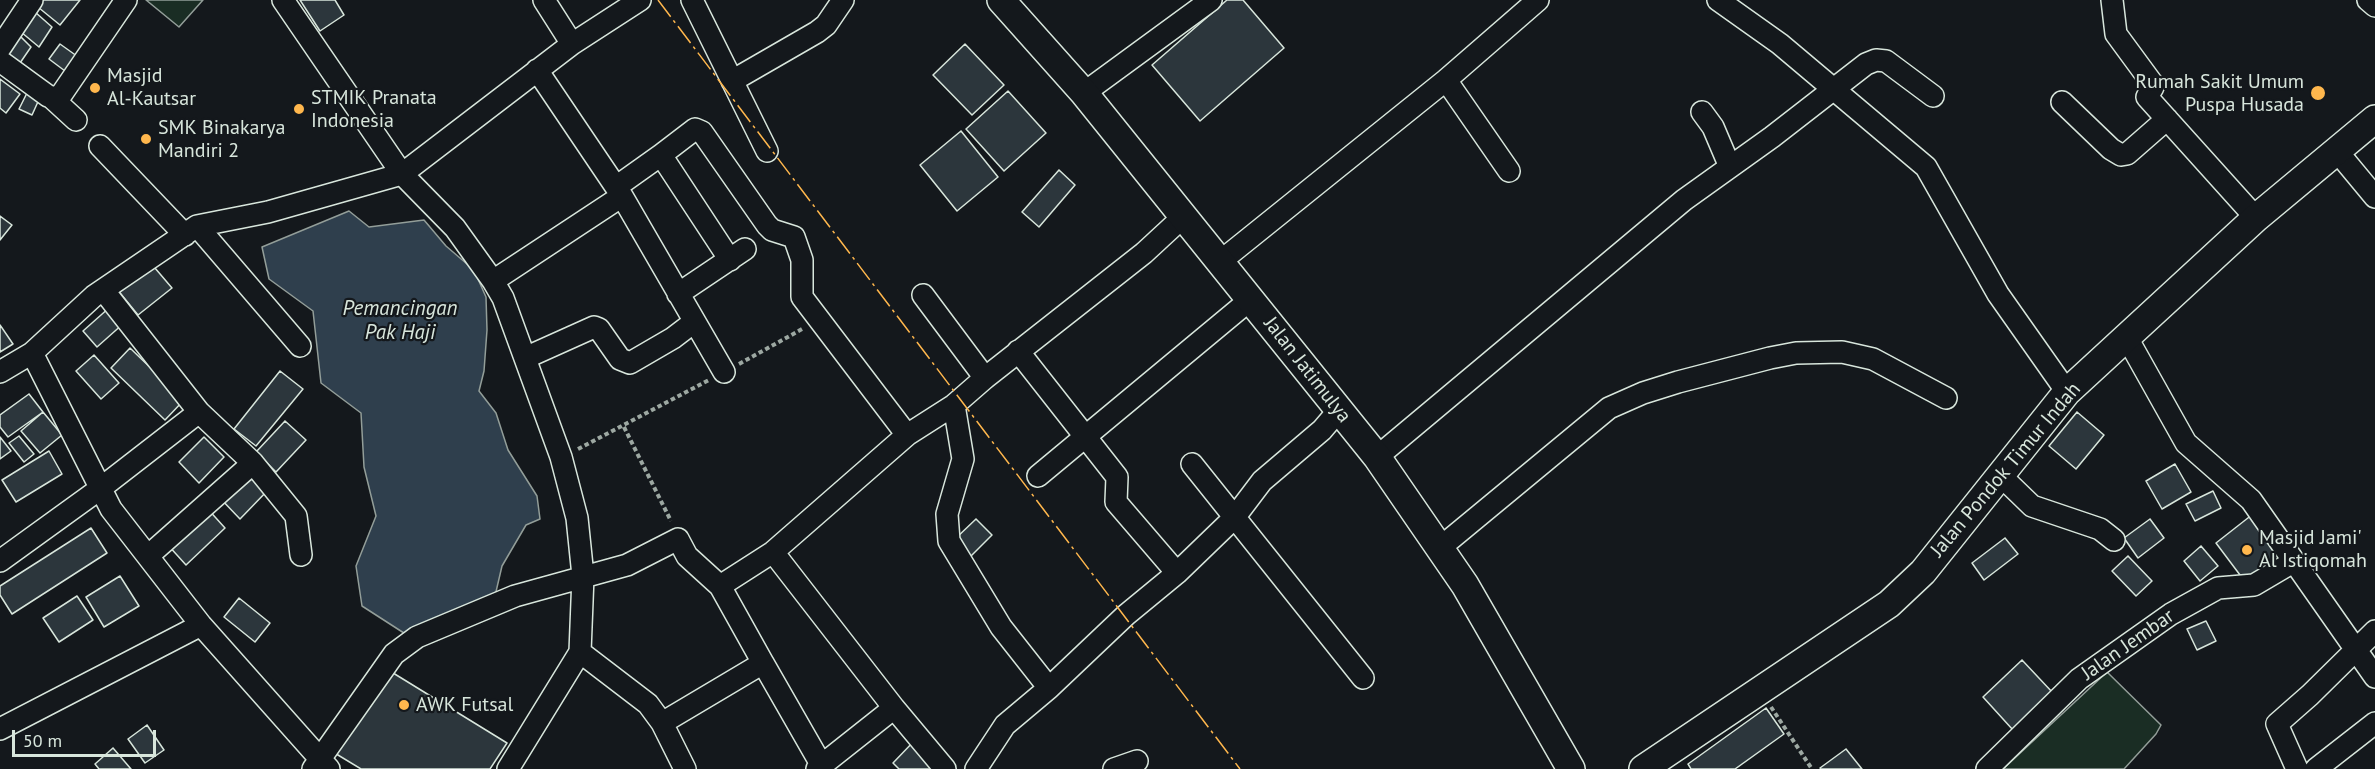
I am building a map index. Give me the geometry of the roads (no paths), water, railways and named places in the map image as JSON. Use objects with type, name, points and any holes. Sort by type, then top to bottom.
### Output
[{"type":"main road","name":"Jalan Jatimulya","points":[[1001,0],[1084,93],[1377,457],[1440,547],[1571,769]]},
{"type":"main road","name":"Jalan Pondok Timur Indah","points":[[1642,769],[1889,604],[1923,572],[2067,392],[2256,218],[2375,119]]},
{"type":"street","points":[[0,48],[32,0]]},
{"type":"street","points":[[52,98],[61,95],[126,0]]},
{"type":"street","points":[[283,0],[402,174],[455,228],[493,281],[503,298],[561,457],[577,518],[583,576],[580,652],[508,769]]},
{"type":"street","points":[[544,0],[572,44]]},
{"type":"street","points":[[0,372],[32,353],[94,296],[191,230],[268,212],[402,174],[572,44],[640,0]]},
{"type":"street","points":[[692,0],[767,151]]},
{"type":"street","points":[[732,81],[818,32],[832,18],[843,0]]},
{"type":"street","points":[[1084,93],[1210,0]]},
{"type":"street","points":[[1221,261],[1446,80],[1538,0]]},
{"type":"street","points":[[1718,0],[1773,39],[1926,167],[1998,294],[2067,392]]},
{"type":"street","points":[[2112,0],[2116,34],[2149,77],[2153,87],[2147,97],[2256,218]]},
{"type":"street","points":[[2368,0],[2375,6]]},
{"type":"street","points":[[1377,457],[1684,200],[1866,64],[1876,60],[1886,62],[1933,96]]},
{"type":"street","points":[[0,61],[52,98],[76,120]]},
{"type":"street","points":[[537,70],[619,191],[724,372]]},
{"type":"street","points":[[1446,80],[1509,171]]},
{"type":"street","points":[[2062,102],[2110,149],[2121,154],[2127,154],[2167,119]]},
{"type":"street","points":[[1702,112],[1713,127],[1730,167]]},
{"type":"street","points":[[493,281],[619,191],[695,129],[702,132],[767,225],[772,230],[794,237],[802,260],[802,297],[907,435]]},
{"type":"street","points":[[100,146],[191,230],[300,346]]},
{"type":"street","points":[[2336,150],[2372,190]]},
{"type":"street","points":[[661,155],[737,255],[678,294]]},
{"type":"street","points":[[720,586],[773,552],[907,435],[954,405],[1018,351],[1143,253],[1184,216]]},
{"type":"street","points":[[104,291],[199,411],[253,463],[296,516],[301,555]]},
{"type":"street","points":[[923,295],[985,378]]},
{"type":"street","points":[[1038,476],[1251,299]]},
{"type":"street","points":[[525,358],[594,327],[599,329],[620,358],[630,363],[673,338],[694,322]]},
{"type":"street","points":[[2126,336],[2186,443],[2251,500],[2375,677]]},
{"type":"street","points":[[1018,351],[1117,477],[1116,502],[1177,573]]},
{"type":"street","points":[[1440,547],[1609,408],[1643,393],[1678,382],[1796,353],[1842,352],[1873,359],[1946,398]]},
{"type":"street","points":[[32,353],[111,509],[201,625],[321,766],[394,654],[408,643],[515,596],[627,565],[678,539],[687,556],[720,586],[819,768],[894,708]]},
{"type":"street","points":[[954,405],[963,459],[947,514],[949,541],[1001,627],[1050,688]]},
{"type":"street","points":[[976,769],[1005,725],[1050,688],[1126,615],[1177,573],[1234,518],[1262,481],[1322,430],[1339,410]]},
{"type":"street","points":[[0,561],[101,488],[199,411]]},
{"type":"street","points":[[148,556],[253,463]]},
{"type":"street","points":[[1192,465],[1363,678]]},
{"type":"street","points":[[2000,475],[2032,506],[2100,529],[2114,540]]},
{"type":"street","points":[[773,552],[894,708],[945,769]]},
{"type":"street","name":"Jalan Jembar","points":[[1988,769],[2079,679],[2171,614],[2218,588],[2254,585],[2293,562]]},
{"type":"street","points":[[0,729],[201,625]]},
{"type":"street","points":[[2297,769],[2277,724],[2375,631]]},
{"type":"street","points":[[580,652],[628,686],[648,704],[662,723],[685,769]]},
{"type":"street","points":[[662,723],[763,663]]},
{"type":"street","points":[[2316,769],[2375,723]]},
{"type":"street","points":[[1114,769],[1137,761]]},
{"type":"water","name":"Pemancingan Pak Haji","points":[[349,211],[369,227],[424,220],[446,246],[474,270],[486,297],[487,330],[484,371],[479,391],[496,413],[508,450],[537,496],[540,519],[526,525],[502,566],[495,596],[407,635],[362,606],[356,566],[376,516],[364,467],[361,413],[321,383],[313,311],[269,279],[262,247]]},
{"type":"place","name":"Masjid Al-Kautsar","points":[[95,88]]},
{"type":"place","name":"Rumah Sakit Umum Puspa Husada","points":[[2318,93]]},
{"type":"place","name":"STMIK Pranata Indonesia","points":[[299,109]]},
{"type":"place","name":"SMK Binakarya Mandiri 2","points":[[146,139]]},
{"type":"place","name":"Masjid Jami' Al Istiqomah","points":[[2247,550]]},
{"type":"place","name":"AWK Futsal","points":[[404,705]]}]
